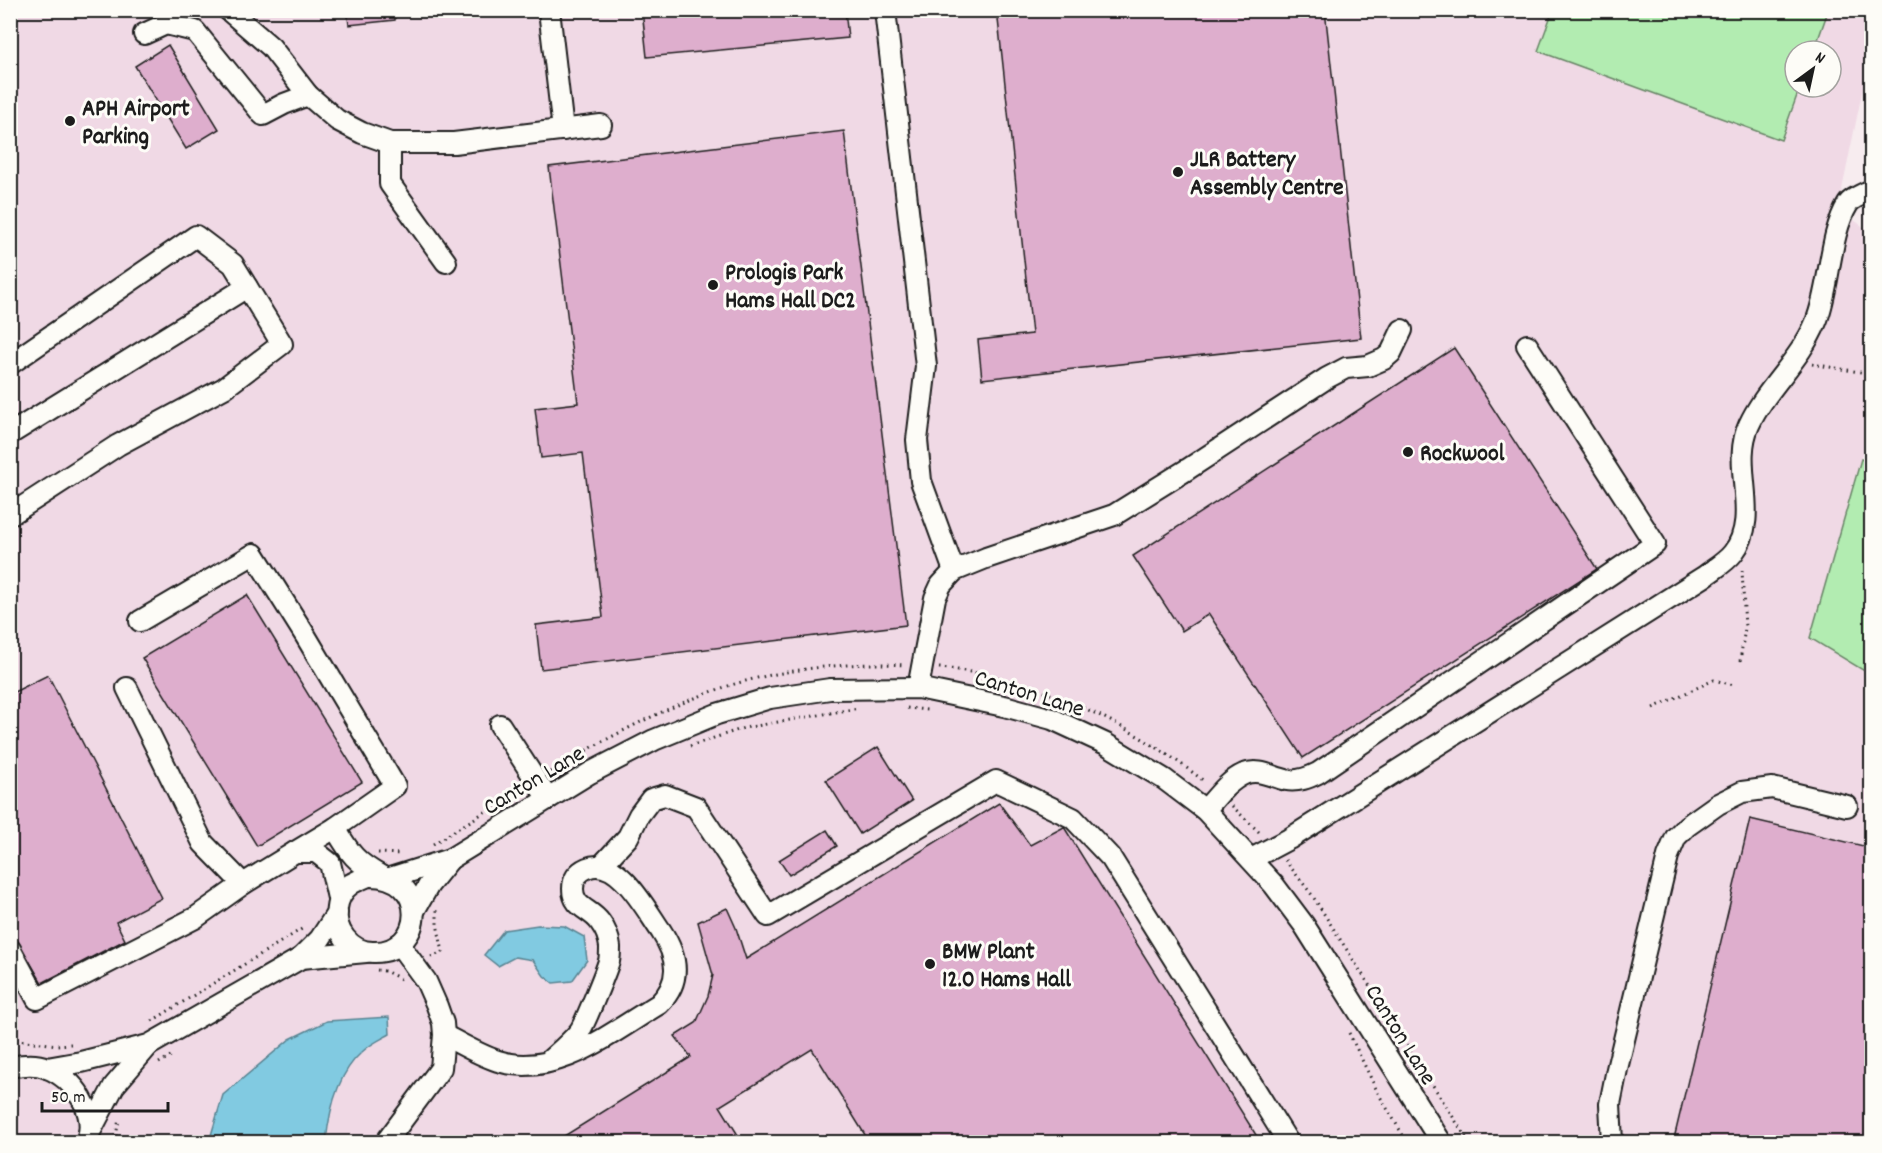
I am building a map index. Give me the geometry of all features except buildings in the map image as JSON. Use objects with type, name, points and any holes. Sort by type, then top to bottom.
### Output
[{"type":"street","points":[[228,10],[271,47],[308,95],[337,120],[362,133],[390,142],[454,143],[601,125]]},
{"type":"street","points":[[549,10],[563,130]]},
{"type":"street","points":[[885,10],[926,366],[917,440],[921,481],[954,571]]},
{"type":"street","points":[[144,34],[166,24],[195,32],[263,115],[308,95]]},
{"type":"street","points":[[390,142],[390,184],[446,262]]},
{"type":"street","points":[[1251,859],[1289,839],[1705,576],[1733,553],[1745,532],[1742,456],[1748,426],[1802,350],[1816,321],[1839,226],[1848,202],[1870,190]]},
{"type":"street","points":[[10,364],[196,236],[233,264],[282,344],[224,388],[118,446],[10,515]]},
{"type":"street","points":[[10,434],[247,287]]},
{"type":"street","points":[[918,688],[935,598],[941,585],[954,571],[1114,515],[1327,378],[1346,368],[1368,366],[1384,359],[1391,353],[1402,330]]},
{"type":"street","points":[[1205,810],[1227,786],[1245,774],[1260,772],[1287,780],[1304,780],[1318,773],[1655,544],[1527,345]]},
{"type":"street","points":[[10,949],[37,999],[195,918],[243,884],[335,828],[394,786],[254,554],[140,621]]},
{"type":"street","points":[[127,688],[202,843],[243,884]]},
{"type":"street","name":"Canton Lane","points":[[386,877],[450,859],[590,773],[654,740],[717,714],[770,698],[830,689],[918,688],[1004,706],[1052,719],[1106,744],[1164,779],[1205,810],[1274,885],[1304,925],[1441,1143]]},
{"type":"street","points":[[500,725],[548,799]]},
{"type":"street","points":[[602,865],[628,837],[639,815],[651,799],[665,795],[696,807],[768,916],[996,781],[1073,818],[1111,858],[1288,1143]]},
{"type":"street","points":[[1612,1143],[1610,1104],[1617,1069],[1668,856],[1676,837],[1718,804],[1742,792],[1772,788],[1847,806]]},
{"type":"street","points":[[301,958],[367,961],[399,944],[407,937],[412,924],[414,911],[410,896],[402,885],[362,866],[351,855],[335,828]]},
{"type":"street","points":[[296,852],[316,852],[330,862],[339,926],[345,938],[367,961]]},
{"type":"street","name":"Canton Lane","points":[[414,911],[429,885],[450,859]]},
{"type":"street","points":[[444,1035],[498,1061],[526,1065],[549,1061],[575,1055],[658,1004],[668,995],[675,971],[669,943],[629,885],[615,872],[602,865],[581,870],[574,878],[573,887],[574,898],[580,907],[599,920],[608,935],[609,960],[581,1031],[549,1061]]},
{"type":"street","points":[[16,1064],[47,1068],[149,1045],[301,958],[320,939],[337,905],[351,884],[368,876],[386,877]]},
{"type":"street","points":[[386,1143],[441,1068],[444,1035],[437,1006],[426,981],[399,944]]},
{"type":"street","points":[[88,1139],[114,1086],[149,1045]]},
{"type":"street","points":[[47,1068],[66,1078],[80,1095],[87,1111],[88,1139]]},
{"type":"path","points":[[1787,370],[1811,364],[1872,375]]},
{"type":"path","points":[[1733,553],[1742,569],[1745,628],[1740,661]]},
{"type":"path","points":[[1653,708],[1714,680],[1734,685]]},
{"type":"path","points":[[690,746],[744,728],[868,707]]},
{"type":"path","points":[[900,707],[931,710]]},
{"type":"path","points":[[437,907],[436,924],[443,952]]},
{"type":"path","points":[[143,1026],[308,925]]},
{"type":"path","points":[[367,961],[400,979]]},
{"type":"path","points":[[1346,1026],[1378,1094],[1407,1143]]},
{"type":"path","points":[[10,1039],[57,1045],[77,1043]]},
{"type":"path","points":[[159,1063],[178,1051]]},
{"type":"path","points":[[115,1143],[120,1110]]},
{"type":"shaded area","points":[[10,11],[1871,11],[1871,49],[1838,209],[1871,232],[1871,422],[1810,638],[1871,675],[1871,1142],[11,1142]]},
{"type":"green space","points":[[1553,10],[1828,10],[1818,39],[1783,39],[1783,99],[1796,99],[1781,140],[1538,51]]},
{"type":"green space","points":[[1861,459],[1871,462],[1871,675],[1810,638]]},
{"type":"water","points":[[538,925],[564,926],[584,937],[587,960],[572,981],[553,983],[544,976],[533,960],[515,957],[498,966],[484,955],[504,930]]},
{"type":"water","points":[[389,1017],[390,1034],[362,1052],[341,1082],[332,1106],[326,1142],[209,1142],[223,1095],[290,1039],[327,1021]]},
{"type":"place","name":"APH Airport Parking","points":[[70,121]]},
{"type":"place","name":"JLR Battery Assembly Centre","points":[[1178,172]]},
{"type":"place","name":"Prologis Park Hams Hall DC2","points":[[713,285]]},
{"type":"place","name":"Rockwool","points":[[1408,452]]},
{"type":"place","name":"BMW Plant 12.0 Hams Hall","points":[[930,964]]}]
